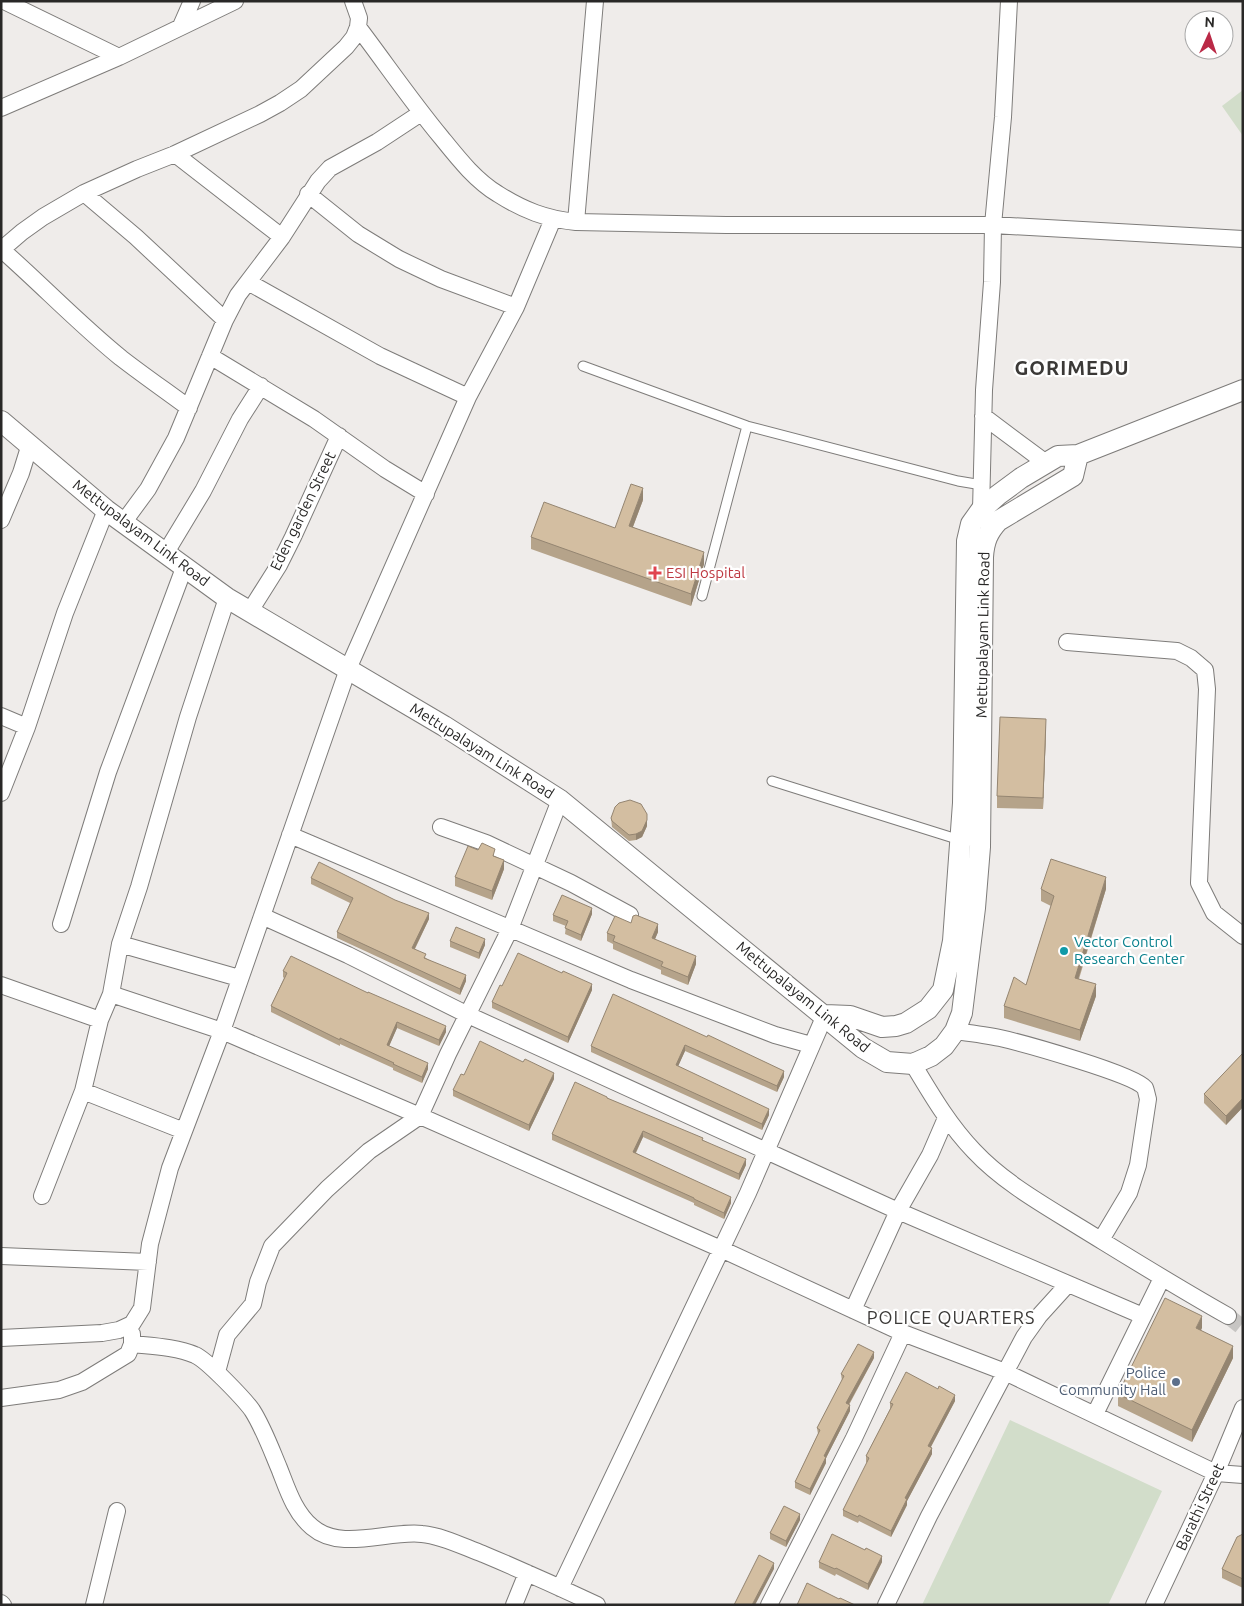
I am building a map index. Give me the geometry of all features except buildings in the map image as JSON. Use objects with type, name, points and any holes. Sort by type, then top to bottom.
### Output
[{"type":"street","points":[[4,1],[119,57]]},
{"type":"street","points":[[181,26],[192,1]]},
{"type":"street","points":[[1,108],[119,57],[235,1]]},
{"type":"street","points":[[189,408],[121,358],[64,308],[29,273],[1,250],[43,217],[84,193],[175,154],[260,114],[294,94],[346,47],[358,27],[359,18],[353,1]]},
{"type":"street","points":[[576,222],[595,1]]},
{"type":"street","points":[[981,510],[983,416],[992,282],[993,224],[1003,117],[1009,1]]},
{"type":"street","points":[[358,27],[421,113],[467,169],[497,194],[528,211],[553,219],[576,222],[726,225],[993,224],[1243,239]]},
{"type":"street","points":[[123,523],[152,482],[176,438],[225,320],[238,295],[282,237],[308,194],[330,168],[377,142],[421,113]]},
{"type":"street","points":[[175,154],[282,237]]},
{"type":"street","points":[[84,193],[142,243],[225,320]]},
{"type":"street","points":[[308,194],[358,234],[398,259],[442,279],[516,307]]},
{"type":"street","points":[[1,1398],[60,1390],[82,1382],[128,1354],[132,1344],[132,1324],[142,1308],[150,1244],[162,1197],[348,669],[468,397],[516,307],[553,219]]},
{"type":"street","points":[[248,282],[380,356],[468,397]]},
{"type":"street","points":[[210,356],[261,386],[339,436],[385,469],[426,494]]},
{"type":"street","points":[[165,554],[199,498],[235,426],[261,386]]},
{"type":"street","points":[[560,1588],[748,1193],[825,1015],[850,1016],[882,1027],[896,1026],[906,1023],[928,1010],[944,990],[953,941],[961,840],[967,541],[971,524],[981,510],[1021,478],[1058,456],[1078,455],[1243,390]]},
{"type":"street","points":[[983,416],[1046,463]]},
{"type":"street","name":"Mettupalayam Link Road","points":[[1,421],[106,510],[227,598],[444,726],[560,800],[863,1048],[887,1062],[913,1064],[931,1056],[944,1046],[955,1031],[962,1012],[975,908],[980,847],[984,541],[998,521],[1073,476],[1078,455]]},
{"type":"street","name":"Eden garden Street","points":[[250,611],[294,537],[339,436]]},
{"type":"street","points":[[1,520],[21,472],[30,444]]},
{"type":"street","points":[[1,794],[27,728],[65,613],[106,510]]},
{"type":"street","points":[[61,924],[108,772],[184,568]]},
{"type":"street","points":[[42,1196],[83,1091],[100,1020],[111,994],[120,944],[139,887],[188,717],[227,598]]},
{"type":"street","points":[[1067,642],[1177,651],[1191,658],[1205,670],[1207,689],[1199,883],[1214,914],[1243,936]]},
{"type":"street","points":[[1,716],[27,728]]},
{"type":"street","points":[[217,1372],[227,1335],[253,1304],[258,1282],[272,1246],[327,1189],[369,1151],[420,1116],[448,1054],[510,929],[560,800]]},
{"type":"street","points":[[441,826],[486,843],[535,866],[630,915]]},
{"type":"street","points":[[290,835],[640,984],[775,1035],[811,1045]]},
{"type":"street","points":[[262,916],[348,955],[468,1015],[898,1211],[1144,1316]]},
{"type":"street","points":[[120,944],[239,978]]},
{"type":"street","points":[[3,990],[100,1020]]},
{"type":"street","points":[[111,994],[222,1030],[721,1249],[903,1333],[1005,1372],[1216,1474],[1243,1475]]},
{"type":"street","points":[[955,1031],[1001,1038],[1040,1049],[1115,1073],[1135,1081],[1145,1088],[1148,1099],[1138,1165],[1129,1193],[1101,1240]]},
{"type":"street","points":[[913,1064],[946,1118],[974,1151],[1001,1175],[1030,1196],[1162,1278],[1228,1316]]},
{"type":"street","points":[[83,1091],[184,1131]]},
{"type":"street","points":[[853,1310],[898,1211],[930,1155],[946,1118]]},
{"type":"street","points":[[1,1256],[148,1262]]},
{"type":"street","points":[[1095,1414],[1162,1278]]},
{"type":"street","points":[[886,1605],[929,1516],[1024,1337],[1039,1316],[1068,1284]]},
{"type":"street","points":[[1,1338],[102,1333],[119,1330],[132,1324]]},
{"type":"street","points":[[769,1605],[854,1438],[903,1333]]},
{"type":"street","points":[[132,1344],[165,1348],[196,1355],[217,1372],[252,1410],[298,1511],[312,1527],[328,1536],[356,1539],[422,1534],[451,1542],[527,1573],[597,1605]]},
{"type":"street","name":"Barathi Street","points":[[1154,1605],[1216,1474],[1243,1408]]},
{"type":"street","points":[[94,1605],[117,1511]]},
{"type":"street","points":[[514,1605],[527,1573]]},
{"type":"lane","points":[[583,366],[747,426],[958,481],[982,485]]},
{"type":"lane","points":[[702,596],[747,426]]},
{"type":"lane","points":[[772,781],[961,840]]},
{"type":"green space","points":[[1243,90],[1243,136],[1222,106]]},
{"type":"green space","points":[[1010,1420],[1162,1491],[1108,1605],[922,1605]]},
{"type":"tunnel","points":[[1228,1316],[1243,1328]]},
{"type":"place","name":"ESI Hospital","points":[[655,573]]},
{"type":"place","name":"Vector Control Research Center","points":[[1064,951]]},
{"type":"place","name":"Police Community Hall","points":[[1176,1382]]},
{"type":"district","name":"GORIMEDU","points":[[1072,368]]},
{"type":"district","name":"POLICE QUARTERS","points":[[951,1318]]}]
